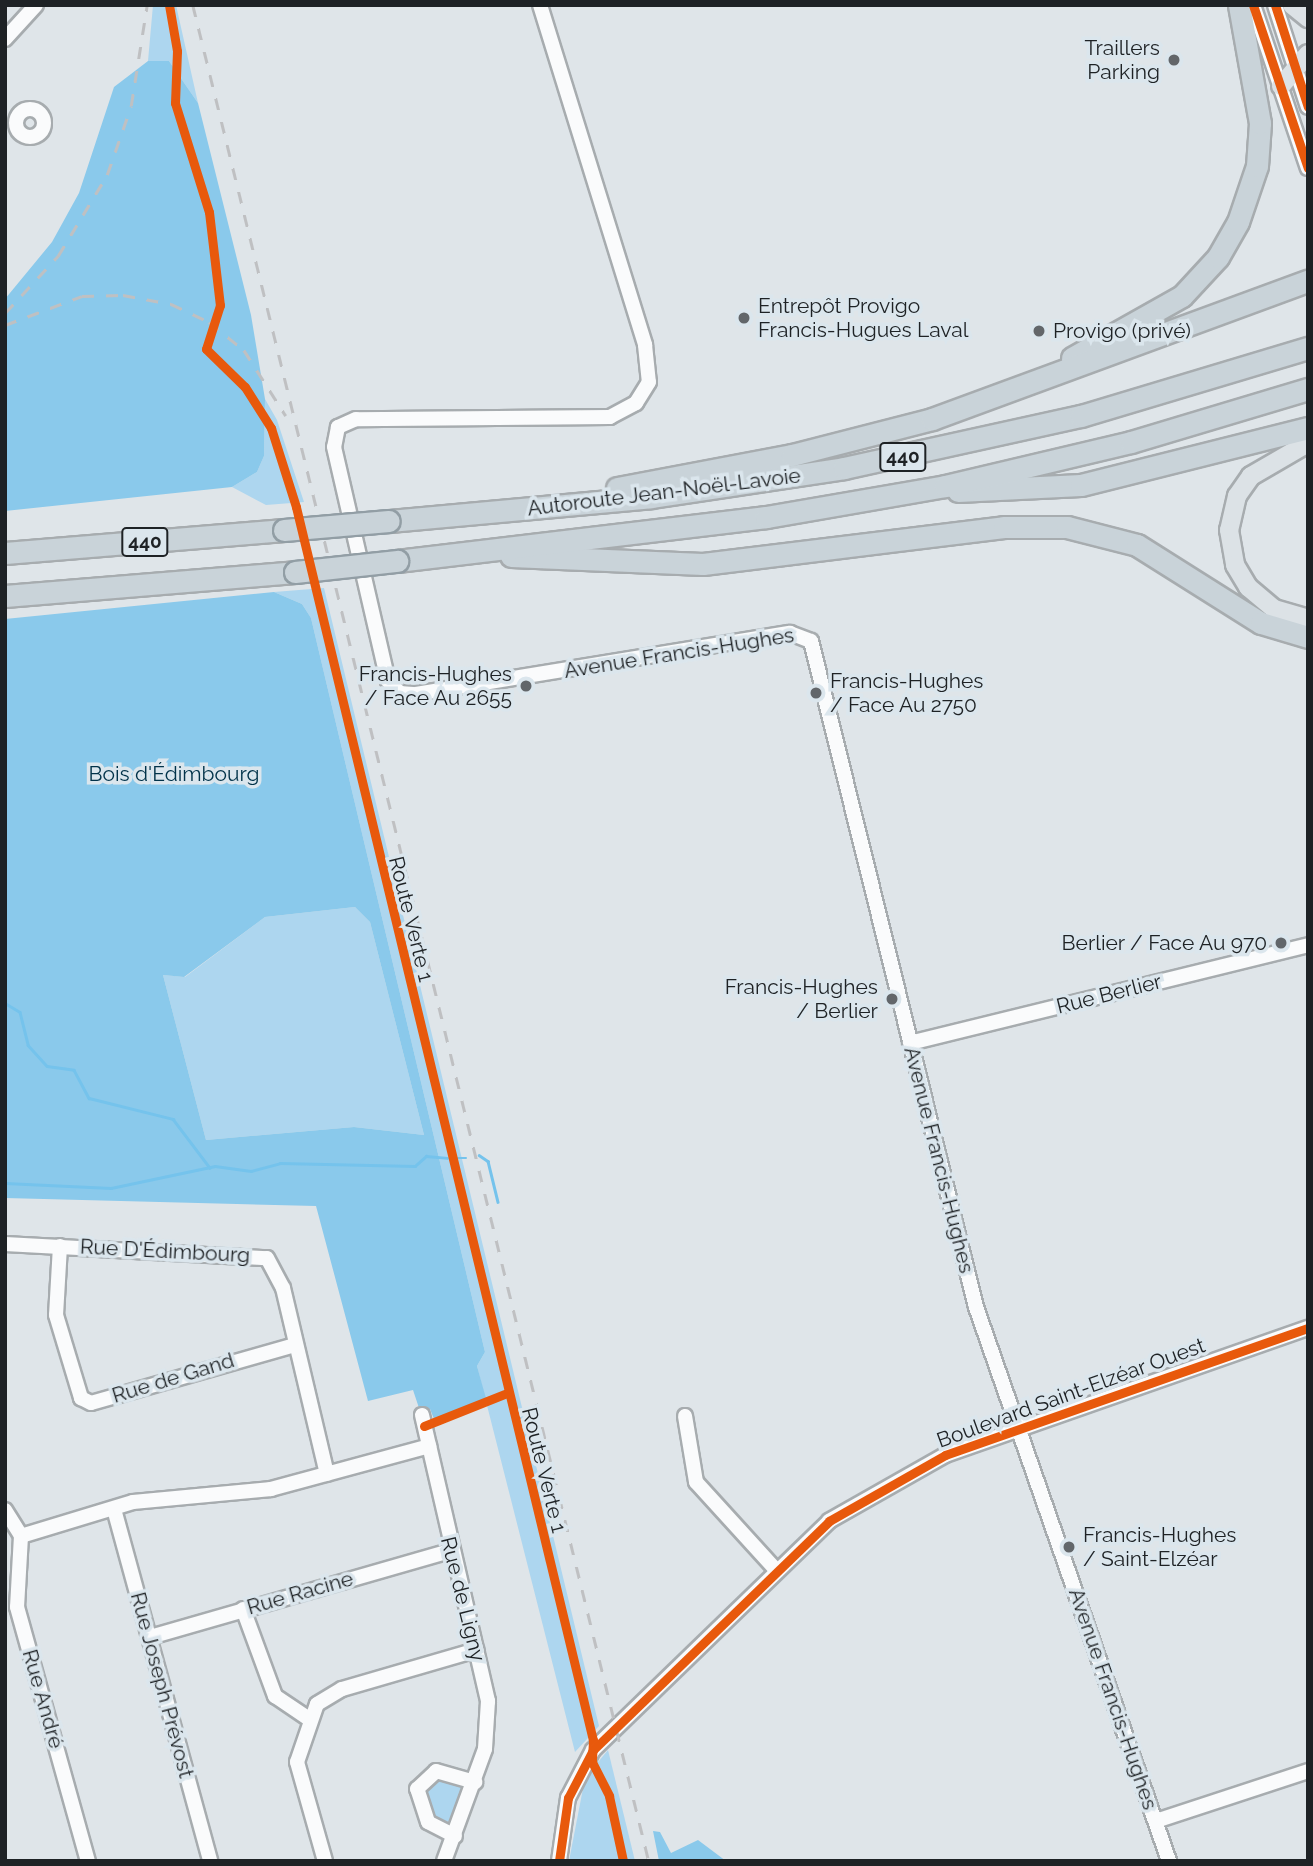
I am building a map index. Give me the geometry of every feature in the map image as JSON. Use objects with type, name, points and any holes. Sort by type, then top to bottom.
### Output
[{"type":"highway","points":[[971,407],[1153,317],[1217,257],[1250,194],[1260,139],[1239,5]]},
{"type":"highway","points":[[487,513],[785,456],[971,407],[1308,281]]},
{"type":"highway","name":"Autoroute Jean-Noël-Lavoie","points":[[5,553],[487,513],[678,494],[905,456],[1106,410],[1308,348]]},
{"type":"highway","name":"Autoroute Jean-Noël-Lavoie","points":[[5,596],[295,572],[765,517],[917,491],[1110,447],[1308,389]]},
{"type":"highway","points":[[917,491],[1060,489],[1183,464],[1308,428]]},
{"type":"highway","points":[[461,552],[690,564],[800,556],[1004,527],[1067,527],[1137,545],[1261,623],[1308,636]]},
{"type":"main road","points":[[1292,5],[1308,18]]},
{"type":"main road","points":[[1281,86],[1301,60]]},
{"type":"main road","points":[[1308,443],[1251,476],[1233,506],[1229,530],[1235,565],[1254,594],[1282,613],[1308,619]]},
{"type":"street","points":[[5,39],[36,5]]},
{"type":"street","name":"Avenue Francis-Hughes","points":[[540,5],[648,352],[649,382],[636,403],[610,417],[356,419],[338,428],[334,447],[388,681],[400,693],[416,694],[806,635],[815,652],[971,1287],[1169,1861]]},
{"type":"street","points":[[1253,5],[1308,168]]},
{"type":"street","points":[[1275,5],[1301,60],[1308,107]]},
{"type":"street","name":"Rue Berlier","points":[[910,1043],[1308,944]]},
{"type":"street","name":"Rue D'Édimbourg","points":[[5,1244],[267,1258],[283,1288],[294,1345],[327,1474]]},
{"type":"street","name":"Rue de Gand","points":[[60,1246],[56,1315],[81,1398],[91,1403],[294,1345]]},
{"type":"street","name":"Boulevard Saint-Elzéar Ouest","points":[[559,1861],[568,1798],[593,1750],[823,1526],[879,1489],[944,1455],[1308,1328]]},
{"type":"street","name":"Rue de Ligny","points":[[422,1415],[450,1551],[488,1701],[475,1782],[444,1861]]},
{"type":"street","points":[[685,1416],[696,1482],[776,1570]]},
{"type":"street","points":[[5,1510],[20,1536],[163,1496],[271,1489],[429,1446]]},
{"type":"street","name":"Rue Joseph Prévost","points":[[114,1509],[210,1861]]},
{"type":"street","name":"Rue André","points":[[20,1536],[18,1608],[88,1861]]},
{"type":"street","name":"Rue Racine","points":[[150,1637],[450,1551]]},
{"type":"street","points":[[243,1609],[260,1668],[279,1702],[308,1718]]},
{"type":"street","points":[[324,1861],[297,1762],[308,1718],[317,1704],[342,1689],[475,1650]]},
{"type":"street","points":[[455,1836],[428,1822],[417,1789],[436,1771],[475,1782]]},
{"type":"street","points":[[1156,1821],[1308,1772]]},
{"type":"shaded area","points":[[153,5],[176,5],[198,103],[169,61],[148,61]]},
{"type":"shaded area","points":[[265,399],[277,420],[304,502],[266,505],[232,487],[257,472],[264,456]]},
{"type":"shaded area","points":[[324,588],[599,1726],[575,1752],[477,1366],[485,1352],[311,618],[302,604],[274,592]]},
{"type":"shaded area","points":[[355,907],[370,922],[424,1135],[354,1127],[206,1140],[163,975],[185,977],[265,917]]},
{"type":"shaded area","points":[[608,1750],[635,1861],[569,1861],[585,1778]]},
{"type":"shaded area","points":[[439,1776],[465,1786],[456,1820],[447,1829],[424,1805],[425,1783]]},
{"type":"green space","points":[[148,61],[169,61],[198,103],[251,315],[265,399],[264,456],[257,472],[232,487],[5,511],[5,299],[52,242],[79,193],[114,87]]},
{"type":"green space","name":"Bois d'Édimbourg","points":[[274,592],[302,604],[311,618],[485,1352],[477,1366],[487,1402],[434,1419],[430,1409],[420,1411],[413,1390],[368,1401],[316,1206],[5,1198],[5,619]],"holes":[[[355,907],[370,922],[424,1135],[354,1127],[206,1140],[163,975],[184,977],[265,917]]]},
{"type":"green space","points":[[653,1831],[660,1832],[671,1853],[698,1840],[726,1861],[659,1861]]},
{"type":"waterway","points":[[5,1003],[20,1012],[28,1045],[47,1066],[74,1070],[89,1098],[173,1119],[210,1168]]},
{"type":"waterway","points":[[479,1155],[488,1161],[498,1202]]},
{"type":"waterway","points":[[5,1183],[111,1188],[215,1166],[251,1171],[280,1163],[415,1166],[426,1156],[447,1158]]},
{"type":"waterway","points":[[454,1158],[466,1158]]},
{"type":"railway","points":[[5,313],[58,256],[107,175],[131,106],[147,5]]},
{"type":"railway","points":[[193,5],[649,1861]]},
{"type":"railway","points":[[5,325],[82,296],[123,295],[171,304],[209,322],[244,350],[286,416]]},
{"type":"cycle path","name":"Route Verte 1","points":[[169,5],[177,51],[175,103],[209,212],[220,305],[206,349],[245,387],[271,428],[296,507],[593,1740],[592,1762],[609,1796],[623,1861]]},
{"type":"cycle path","points":[[1253,5],[1308,168]]},
{"type":"cycle path","points":[[1275,5],[1308,107]]},
{"type":"cycle path","points":[[559,1861],[568,1798],[593,1750],[829,1521],[945,1455],[1308,1328]]},
{"type":"cycle path","points":[[424,1426],[507,1393]]},
{"type":"place","name":"Traillers Parking","points":[[1174,60]]},
{"type":"place","name":"Entrepôt Provigo Francis-Hugues Laval","points":[[744,318]]},
{"type":"place","name":"Provigo (privé)","points":[[1039,331]]},
{"type":"place","name":"Francis-Hughes / Face Au 2655","points":[[526,686]]},
{"type":"place","name":"Francis-Hughes / Face Au 2750","points":[[816,693]]},
{"type":"place","name":"Berlier / Face Au 970","points":[[1281,943]]},
{"type":"place","name":"Francis-Hughes / Berlier","points":[[892,999]]},
{"type":"place","name":"Francis-Hughes / Saint-Elzéar","points":[[1069,1547]]}]
